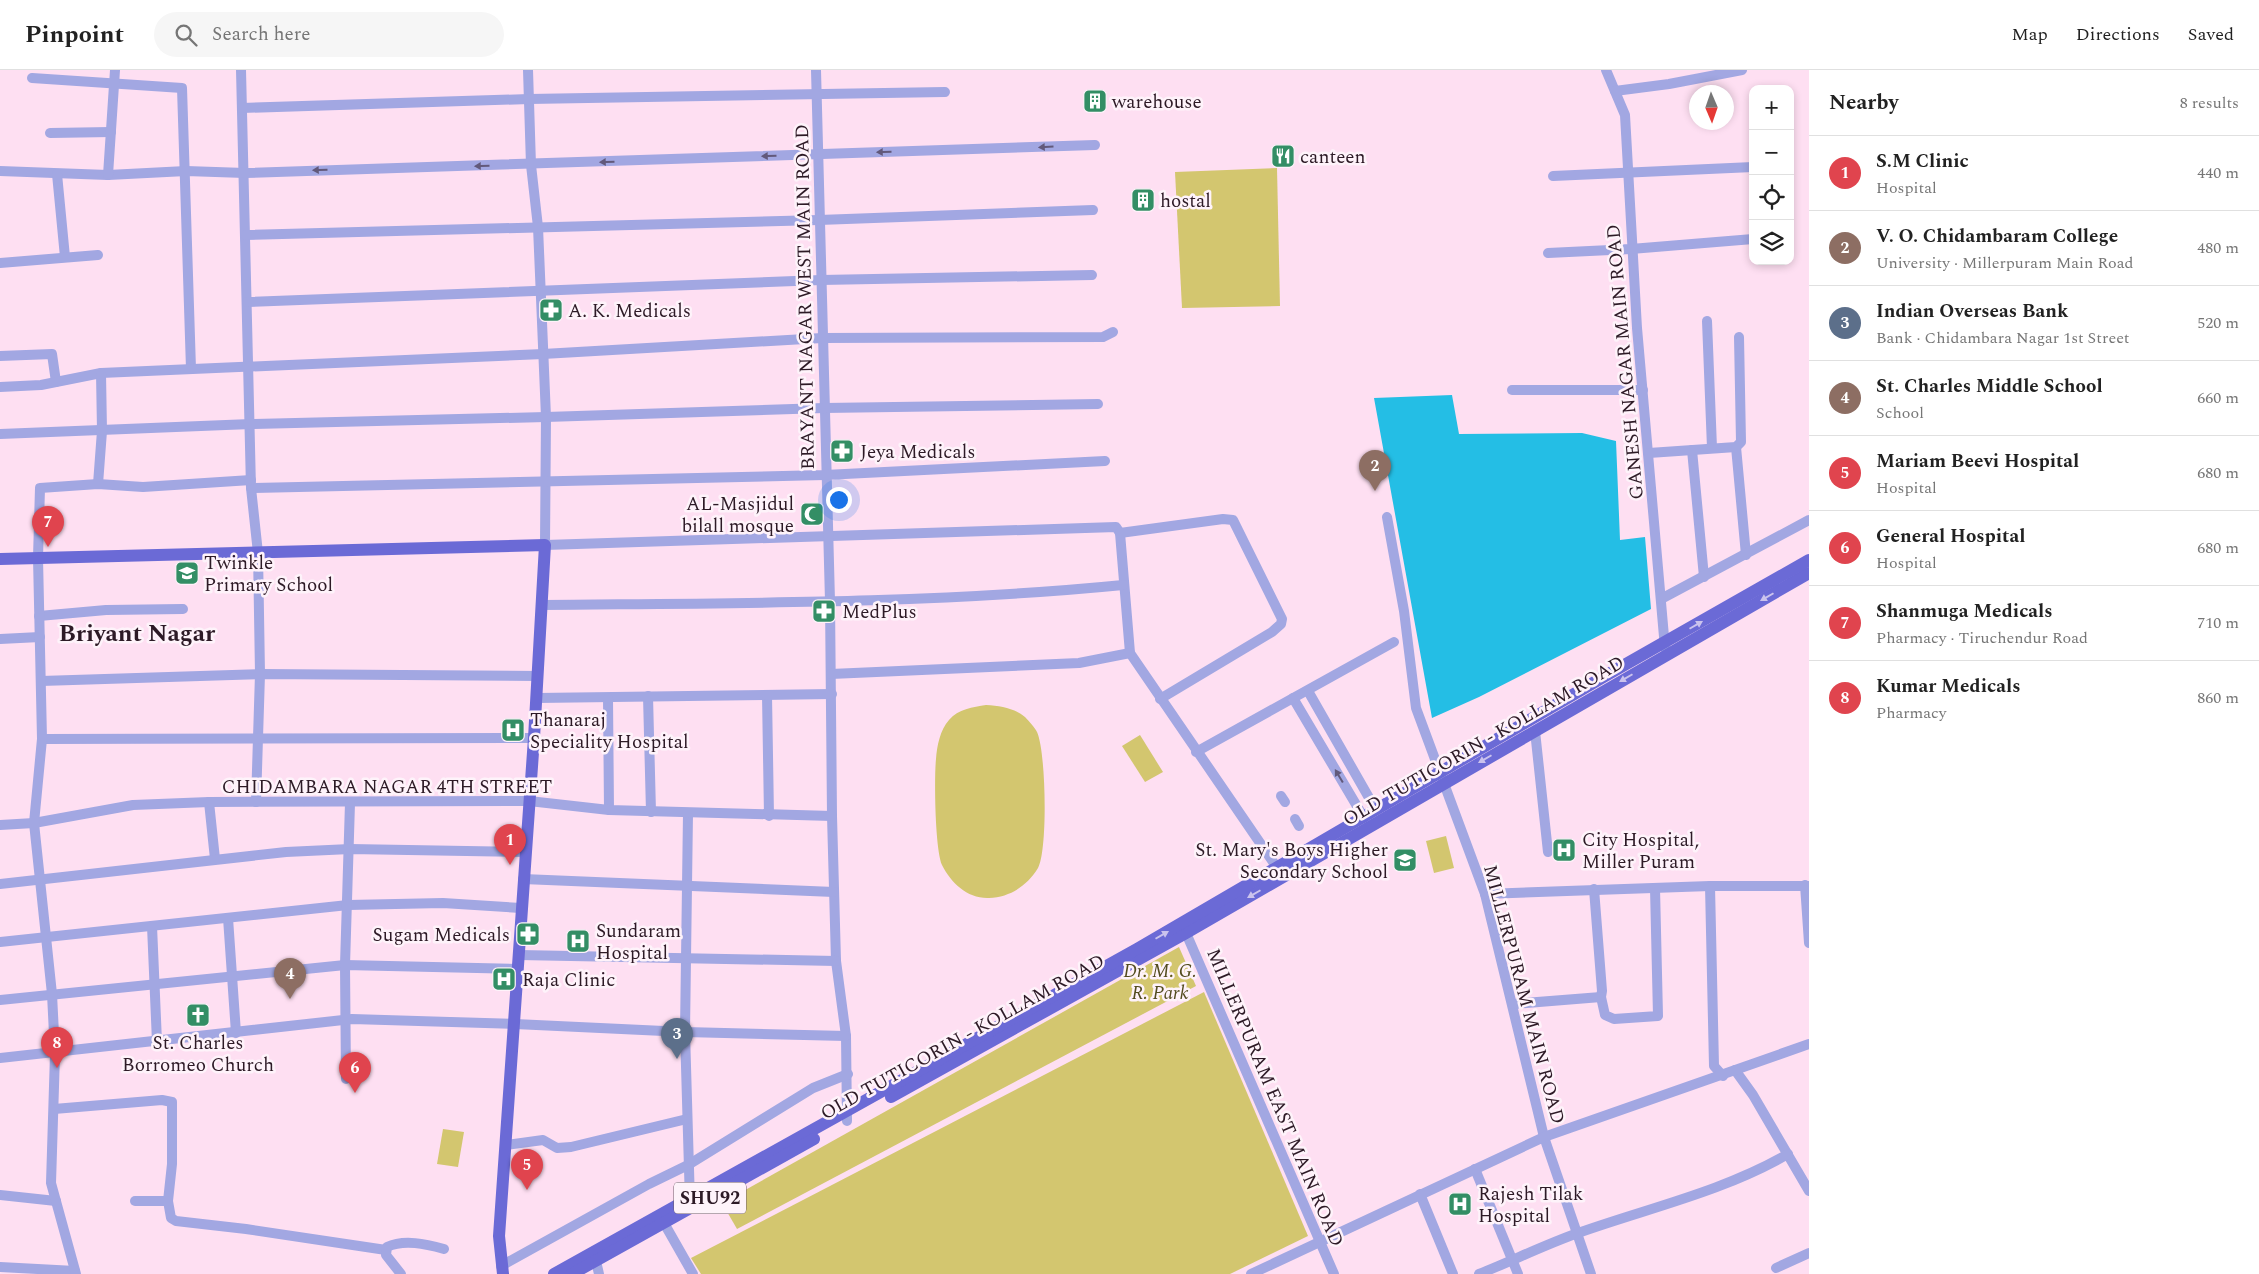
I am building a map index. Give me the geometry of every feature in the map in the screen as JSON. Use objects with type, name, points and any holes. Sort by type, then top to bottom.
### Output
[{"type":"main road","points":[[0,559],[545,545],[537,698],[499,1236],[502,1270]]},
{"type":"main road","points":[[846,1117],[1137,949],[1280,872],[1376,810],[1442,778],[1665,649],[1809,560]]},
{"type":"main road","name":"OLD TUTICORIN - KOLLAM ROAD","points":[[572,1274],[664,1223],[690,1204],[846,1117],[1186,933],[1280,872],[1442,778],[1534,731],[1665,649],[1809,572]]},
{"type":"main road","points":[[554,1274],[690,1204]]},
{"type":"street","points":[[108,175],[115,70]]},
{"type":"street","points":[[241,70],[245,173],[251,484],[258,553],[260,674],[256,802]]},
{"type":"street","points":[[528,70],[531,164],[538,227],[546,417],[545,545],[1116,527],[1120,533],[1130,653],[1280,872]]},
{"type":"street","name":"BRAYANT NAGAR WEST MAIN ROAD","points":[[816,70],[825,474],[830,601],[834,892],[836,961],[846,1036],[848,1074],[846,1117]]},
{"type":"street","name":"GANESH NAGAR MAIN ROAD","points":[[1606,70],[1625,115],[1631,249],[1665,649]]},
{"type":"street","points":[[1615,91],[1670,84],[1742,70]]},
{"type":"street","points":[[32,78],[182,88],[191,369]]},
{"type":"street","points":[[242,108],[529,99],[945,92]]},
{"type":"street","points":[[50,133],[111,132]]},
{"type":"street","points":[[0,171],[108,175],[186,172],[245,173],[1095,145]]},
{"type":"street","points":[[1553,176],[1749,167]]},
{"type":"street","points":[[57,174],[65,257]]},
{"type":"street","points":[[246,235],[819,220],[1093,210]]},
{"type":"street","points":[[1548,253],[1631,249],[1749,239]]},
{"type":"street","points":[[0,263],[98,255]]},
{"type":"street","points":[[247,302],[821,280],[1092,275]]},
{"type":"street","points":[[1707,321],[1712,448]]},
{"type":"street","points":[[0,387],[56,382],[101,373],[543,354],[822,338],[1103,337],[1113,332]]},
{"type":"street","points":[[1649,453],[1736,447],[1741,442],[1739,337]]},
{"type":"street","points":[[0,356],[52,354],[56,382]]},
{"type":"street","points":[[98,484],[102,431],[101,373]]},
{"type":"street","points":[[1512,390],[1643,390]]},
{"type":"street","points":[[0,434],[251,424],[824,408],[1098,404]]},
{"type":"street","points":[[1736,447],[1746,555]]},
{"type":"street","points":[[1692,450],[1704,577]]},
{"type":"street","points":[[0,1267],[75,1272],[51,1183],[55,1054],[42,880],[34,823],[42,739],[38,558],[40,488],[98,484],[143,487],[825,474],[1105,461]]},
{"type":"street","name":"MILLERPURAM MAIN ROAD","points":[[1386,517],[1404,611],[1416,708],[1485,894],[1544,1137],[1591,1274]]},
{"type":"street","points":[[1120,533],[1223,519],[1233,520],[1282,619],[1281,624],[1272,632],[1160,698]]},
{"type":"street","points":[[1661,599],[1809,520]]},
{"type":"street","points":[[542,605],[960,598],[1123,585]]},
{"type":"street","points":[[39,616],[106,610],[183,608]]},
{"type":"street","points":[[0,638],[40,637]]},
{"type":"street","points":[[1196,752],[1394,642]]},
{"type":"street","points":[[831,674],[1079,663],[1130,653]]},
{"type":"street","points":[[41,681],[260,674],[538,676]]},
{"type":"street","points":[[1308,691],[1376,810]]},
{"type":"street","points":[[537,698],[832,694]]},
{"type":"street","points":[[767,695],[770,816]]},
{"type":"street","points":[[648,696],[651,812]]},
{"type":"street","points":[[608,698],[609,810]]},
{"type":"street","points":[[1293,698],[1364,818]]},
{"type":"street","points":[[1534,731],[1548,852]]},
{"type":"street","points":[[42,739],[534,738]]},
{"type":"street","name":"CHIDAMBARA NAGAR 4TH STREET","points":[[0,825],[34,823],[133,805],[210,802],[350,803],[529,800],[609,810],[770,816],[832,816]]},
{"type":"street","points":[[210,802],[215,858]]},
{"type":"street","points":[[346,1079],[345,966],[350,803]]},
{"type":"street","points":[[688,813],[685,1032],[690,1204]]},
{"type":"street","points":[[0,884],[215,858],[350,850],[525,852]]},
{"type":"street","points":[[523,879],[834,892]]},
{"type":"street","points":[[1485,894],[1710,886],[1808,888],[1809,943]]},
{"type":"street","points":[[1710,886],[1714,1066],[1723,1076]]},
{"type":"street","points":[[1594,889],[1601,997],[1605,1015],[1614,1019],[1658,1016],[1655,888]]},
{"type":"street","points":[[0,942],[348,905],[443,903],[521,908]]},
{"type":"street","points":[[228,918],[236,1033]]},
{"type":"street","points":[[152,926],[157,1042]]},
{"type":"street","name":"MILLERPURAM EAST MAIN ROAD","points":[[1186,933],[1334,1274]]},
{"type":"street","points":[[519,955],[836,961]]},
{"type":"street","points":[[0,1000],[345,966],[517,969]]},
{"type":"street","points":[[1513,1004],[1601,997]]},
{"type":"street","points":[[0,1058],[55,1054],[345,1020],[846,1036]]},
{"type":"street","points":[[1251,1274],[1319,1240],[1544,1137],[1723,1076],[1734,1070],[1809,1044]]},
{"type":"street","points":[[1734,1070],[1753,1095],[1809,1191]]},
{"type":"street","points":[[502,1270],[649,1184],[688,1165],[813,1088],[848,1074]]},
{"type":"street","points":[[54,1109],[162,1100],[172,1102],[172,1164],[168,1201],[171,1218],[176,1221],[246,1229],[386,1250],[395,1244],[425,1244],[444,1250]]},
{"type":"street","points":[[506,1145],[543,1140],[557,1148],[571,1147],[687,1119]]},
{"type":"street","points":[[1479,1274],[1577,1233],[1675,1203],[1759,1171],[1788,1154]]},
{"type":"street","points":[[1475,1169],[1518,1274]]},
{"type":"street","points":[[1420,1194],[1453,1274]]},
{"type":"street","points":[[0,1195],[56,1201]]},
{"type":"street","points":[[135,1201],[168,1201]]},
{"type":"street","points":[[664,1223],[693,1274]]},
{"type":"street","points":[[386,1250],[386,1255],[401,1274]]},
{"type":"street","points":[[1776,1268],[1809,1253]]},
{"type":"street","points":[[596,1261],[600,1274]]},
{"type":"green space","points":[[1277,168],[1280,306],[1182,308],[1175,172]]},
{"type":"green space","points":[[986,705],[1016,711],[1025,717],[1036,730],[1040,743],[1045,800],[1043,842],[1038,868],[1029,880],[1011,893],[997,897],[981,898],[967,893],[955,884],[942,865],[936,829],[935,768],[940,738],[943,728],[949,720],[957,713],[966,709]]},
{"type":"green space","points":[[1140,735],[1163,772],[1145,782],[1122,746]]},
{"type":"green space","points":[[1446,836],[1454,868],[1434,873],[1426,841]]},
{"type":"green space","name":"Dr. M. G. R. Park","points":[[1179,947],[1196,986],[737,1229],[722,1203]]},
{"type":"green space","points":[[1204,992],[1308,1236],[1230,1274],[701,1274],[691,1258]]},
{"type":"green space","points":[[443,1129],[464,1132],[458,1167],[437,1164]]},
{"type":"water","points":[[1452,395],[1459,434],[1582,433],[1616,441],[1620,540],[1645,537],[1651,609],[1479,697],[1432,718],[1374,398]]},
{"type":"place","name":"warehouse","points":[[1095,101]]},
{"type":"place","name":"canteen","points":[[1283,156]]},
{"type":"place","name":"hostal","points":[[1143,200]]},
{"type":"place","name":"A. K. Medicals","points":[[551,310]]},
{"type":"place","name":"Jeya Medicals","points":[[842,451]]},
{"type":"place","name":"V. O. Chidambaram College","points":[[1375,491]]},
{"type":"place","name":"AL-Masjidul bilall mosque","points":[[812,514]]},
{"type":"place","name":"Shanmuga Medicals","points":[[48,547]]},
{"type":"place","name":"Twinkle Primary School","points":[[187,573]]},
{"type":"place","name":"MedPlus","points":[[824,611]]},
{"type":"place","name":"Thanaraj Speciality Hospital","points":[[513,730]]},
{"type":"place","name":"City Hospital, Miller Puram","points":[[1564,850]]},
{"type":"place","name":"St. Mary's Boys Higher Secondary School","points":[[1405,860]]},
{"type":"place","name":"S.M Clinic","points":[[510,865]]},
{"type":"place","name":"Sugam Medicals","points":[[528,934]]},
{"type":"place","name":"Sundaram Hospital","points":[[578,941]]},
{"type":"place","name":"Raja Clinic","points":[[504,979]]},
{"type":"place","name":"St. Charles Middle School","points":[[290,999]]},
{"type":"place","name":"St. Charles Borromeo Church","points":[[198,1015]]},
{"type":"place","name":"Indian Overseas Bank","points":[[677,1059]]},
{"type":"place","name":"Kumar Medicals","points":[[57,1068]]},
{"type":"place","name":"General Hospital","points":[[355,1093]]},
{"type":"place","name":"Mariam Beevi Hospital","points":[[527,1190]]},
{"type":"place","name":"Rajesh Tilak Hospital","points":[[1460,1204]]},
{"type":"district","name":"Briyant Nagar","points":[[137,633]]}]
